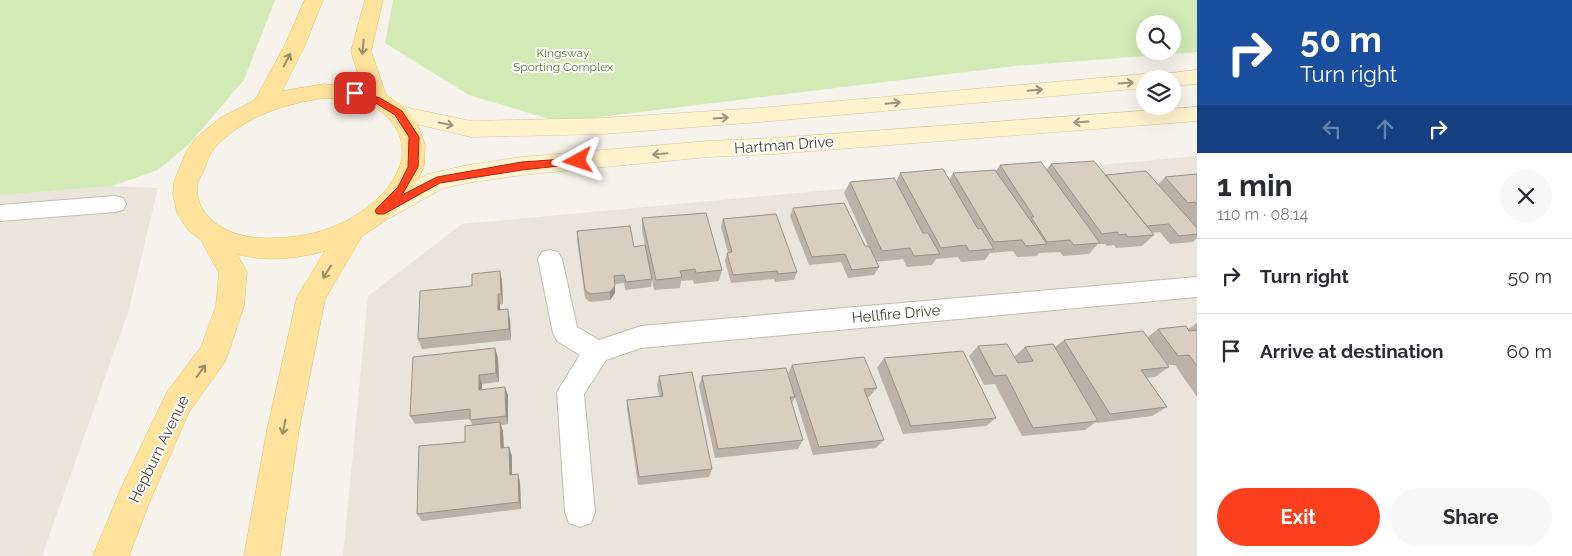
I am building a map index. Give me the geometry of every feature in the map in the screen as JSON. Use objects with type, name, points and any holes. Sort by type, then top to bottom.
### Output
[{"type":"main road","points":[[264,104],[294,46],[314,0]]},
{"type":"main road","points":[[374,0],[361,51],[377,100]]},
{"type":"main road","points":[[1181,78],[1197,77]]},
{"type":"main road","name":"Hartman Drive","points":[[399,113],[470,129],[603,126],[760,115],[1136,82]]},
{"type":"main road","points":[[324,91],[355,93],[377,100],[399,113],[414,137],[413,167],[402,189],[381,211],[352,230],[321,242],[280,250],[247,248],[212,236],[191,216],[185,186],[199,151],[229,123],[264,104],[293,95],[324,91]]},
{"type":"main road","name":"Hartman Drive","points":[[381,211],[437,180],[522,166],[708,150],[1197,114]]},
{"type":"main road","points":[[262,556],[283,430],[311,297],[352,230]]},
{"type":"main road","name":"Hepburn Avenue","points":[[111,556],[134,498],[178,402],[214,354],[230,306],[233,272],[212,236]]},
{"type":"street","points":[[0,213],[115,204]]},
{"type":"street","points":[[550,259],[566,333],[597,352],[570,392],[580,512]]},
{"type":"street","name":"Hellfire Drive","points":[[597,352],[641,337],[1197,287]]},
{"type":"shaded area","points":[[1197,156],[1197,556],[343,556],[368,296],[462,224]]},
{"type":"shaded area","points":[[112,186],[158,188],[129,309],[42,556],[0,556],[0,195]]},
{"type":"green space","points":[[0,0],[275,0],[244,80],[190,143],[158,170],[112,186],[0,195]]},
{"type":"green space","name":"Kingsway Sporting Complex","points":[[393,0],[1197,0],[1197,52],[1181,53],[1181,15],[1136,15],[1136,57],[1015,66],[559,122],[469,95],[385,43]]},
{"type":"building","points":[[1094,161],[1154,235],[1128,237],[1126,234],[1119,235],[1117,232],[1102,234],[1051,164]]},
{"type":"building","points":[[1041,162],[1100,243],[1074,245],[1070,240],[1047,242],[1031,217],[1034,217],[1000,165]]},
{"type":"building","points":[[943,169],[978,229],[981,228],[994,249],[969,251],[966,245],[941,248],[900,173]]},
{"type":"building","points":[[995,170],[1047,244],[1026,246],[1022,240],[994,242],[953,173]]},
{"type":"building","points":[[1146,171],[1197,228],[1197,234],[1179,236],[1169,224],[1147,226],[1106,175]]},
{"type":"building","points":[[1197,174],[1197,205],[1195,202],[1188,203],[1165,177]]},
{"type":"building","points":[[894,178],[923,233],[928,233],[940,254],[914,256],[910,248],[882,251],[850,182]]},
{"type":"building","points":[[844,203],[865,246],[869,246],[879,267],[852,270],[845,254],[812,257],[793,208]]},
{"type":"building","points":[[706,213],[722,270],[696,273],[695,269],[680,271],[682,277],[656,280],[642,218]]},
{"type":"building","points":[[776,214],[797,272],[778,274],[777,271],[733,275],[727,253],[732,252],[723,219]]},
{"type":"building","points":[[630,226],[634,247],[645,245],[652,279],[626,282],[624,275],[614,276],[615,286],[610,292],[590,294],[585,290],[577,231]]},
{"type":"building","points":[[500,271],[501,294],[498,294],[498,310],[508,309],[509,329],[418,339],[420,291],[472,286],[472,274]]},
{"type":"building","points":[[1186,326],[1189,331],[1197,330],[1197,366],[1189,355],[1178,356],[1158,329]]},
{"type":"building","points":[[1143,331],[1169,367],[1141,370],[1167,407],[1110,414],[1064,340]]},
{"type":"building","points":[[1007,344],[1018,363],[1033,361],[1025,347],[1053,344],[1098,421],[1033,428],[1006,375],[994,376],[978,346]]},
{"type":"building","points":[[495,348],[496,373],[479,375],[479,390],[505,387],[506,416],[470,420],[470,409],[410,416],[413,357]]},
{"type":"building","points":[[963,351],[996,418],[911,426],[884,358]]},
{"type":"building","points":[[864,357],[877,388],[864,389],[884,440],[819,447],[792,365]]},
{"type":"building","points":[[786,368],[795,397],[790,397],[803,440],[718,449],[702,376]]},
{"type":"building","points":[[692,372],[712,469],[639,477],[627,400],[663,396],[659,376]]},
{"type":"building","points":[[500,422],[501,448],[509,447],[510,475],[518,474],[519,502],[417,514],[419,446],[465,442],[465,426]]},
{"type":"route","points":[[355,93],[377,100],[399,113],[414,137],[413,167],[402,189],[381,211],[437,180],[522,166],[578,161]]}]
